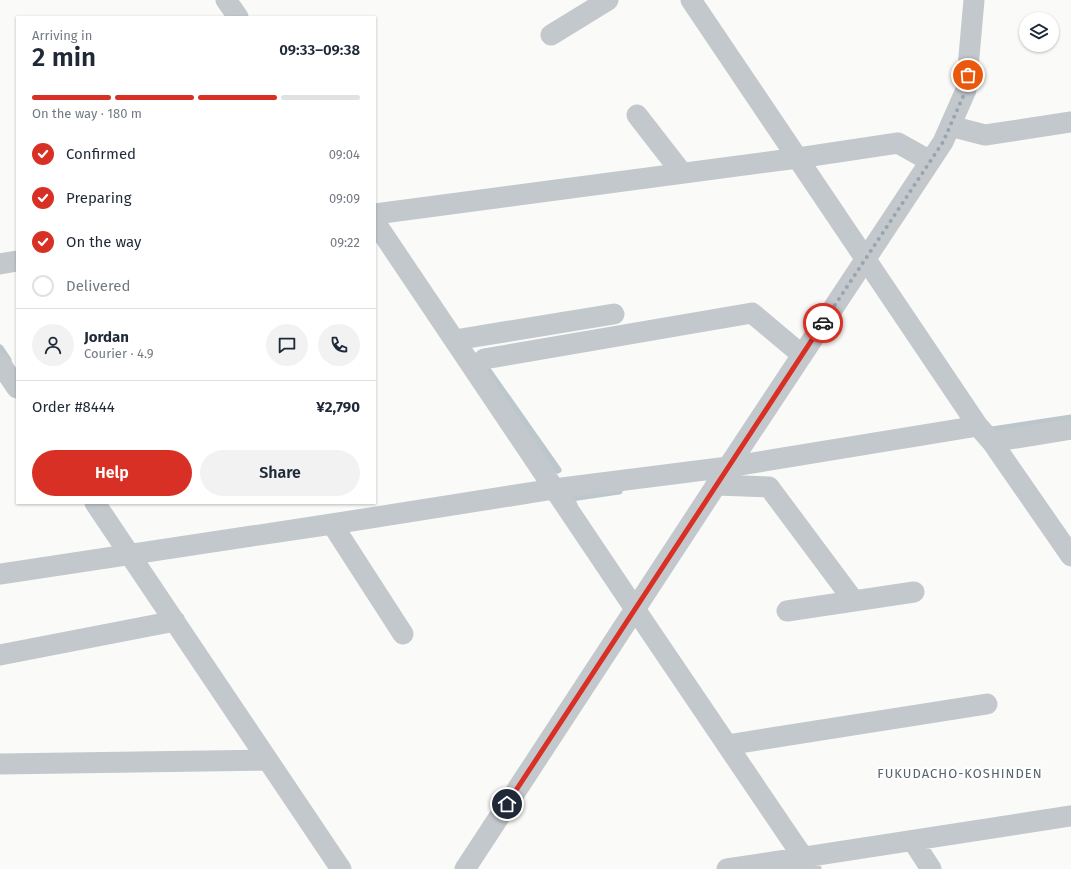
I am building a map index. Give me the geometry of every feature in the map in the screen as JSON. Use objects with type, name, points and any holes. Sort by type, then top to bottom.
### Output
[{"type":"street","points":[[226,0],[237,16]]},
{"type":"street","points":[[551,35],[608,0]]},
{"type":"street","points":[[691,0],[985,434],[1071,556]]},
{"type":"street","points":[[465,869],[634,609],[943,142],[966,90],[974,0]]},
{"type":"street","points":[[637,115],[682,173]]},
{"type":"street","points":[[950,126],[985,135],[1071,122]]},
{"type":"street","points":[[376,214],[798,158],[898,143],[930,161]]},
{"type":"street","points":[[376,223],[634,609],[734,744],[808,863]]},
{"type":"street","points":[[0,264],[16,261]]},
{"type":"street","points":[[484,358],[752,313],[802,355]]},
{"type":"street","points":[[455,340],[614,314]]},
{"type":"street","points":[[0,363],[16,387]]},
{"type":"street","points":[[0,574],[554,489],[985,434],[1071,429]]},
{"type":"street","points":[[716,485],[769,488],[854,601]]},
{"type":"street","points":[[96,504],[341,869]]},
{"type":"street","points":[[332,524],[403,634]]},
{"type":"street","points":[[787,611],[914,592]]},
{"type":"street","points":[[0,655],[174,621]]},
{"type":"street","points":[[734,744],[987,704]]},
{"type":"street","points":[[0,764],[268,760]]},
{"type":"street","points":[[727,869],[808,863],[913,841],[1071,816]]},
{"type":"street","points":[[913,841],[931,869]]},
{"type":"waterway","points":[[0,348],[8,360]]},
{"type":"waterway","points":[[482,362],[558,470]]},
{"type":"waterway","points":[[987,432],[1071,418]]},
{"type":"waterway","points":[[574,505],[571,498],[619,491]]},
{"type":"way so far","points":[[823,323],[943,142],[966,90],[968,75]]},
{"type":"district","name":"FUKUDACHO-KOSHINDEN","points":[[960,773]]},
{"type":"route","points":[[507,804],[823,323]]}]
